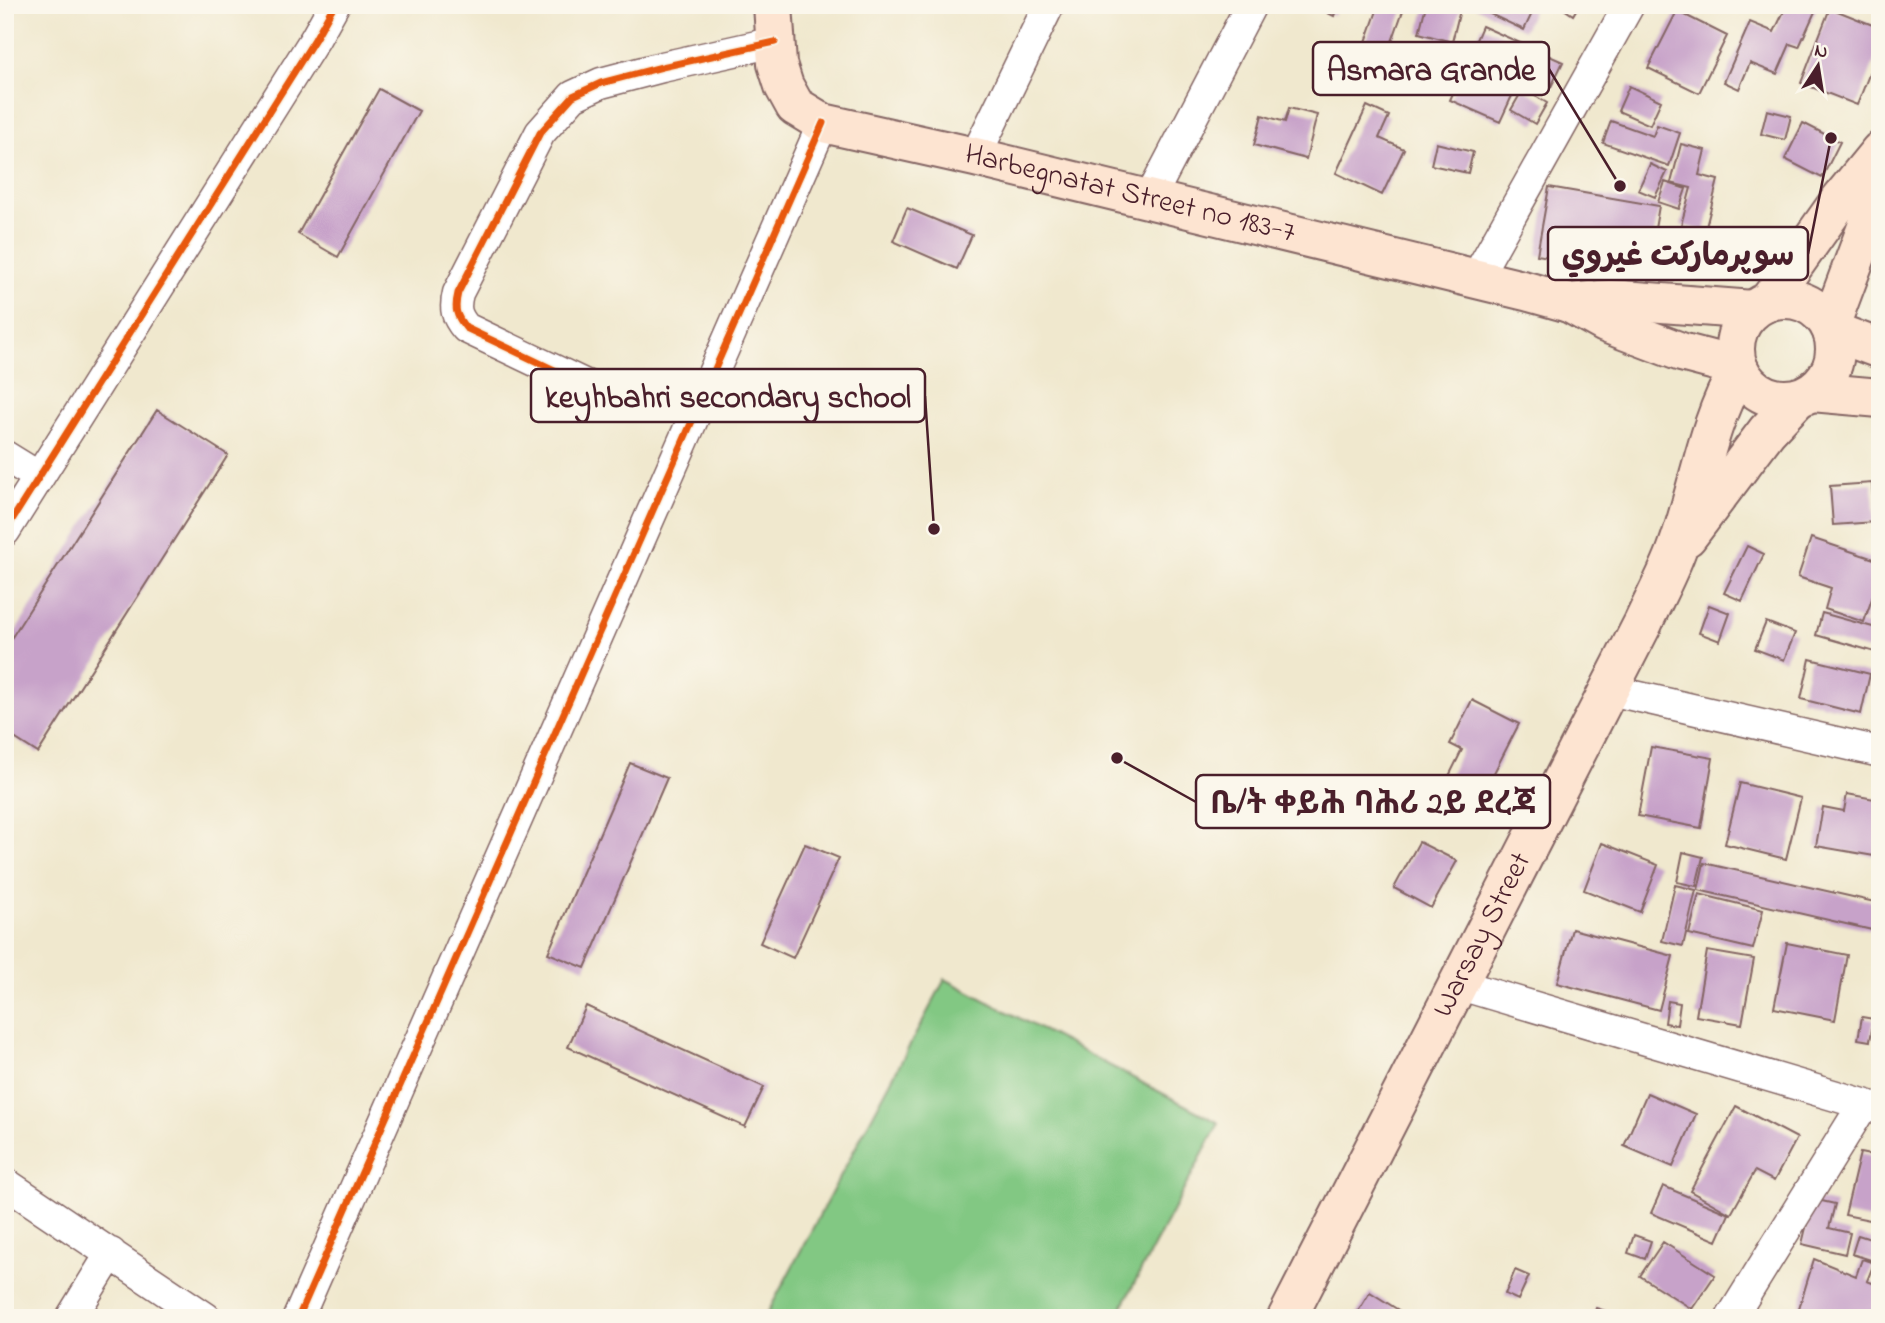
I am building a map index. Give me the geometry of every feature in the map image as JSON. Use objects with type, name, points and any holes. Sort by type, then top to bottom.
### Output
[{"type":"main road","name":"Harbegnatat Street no 183-7","points":[[774,24],[776,64],[784,86],[795,106],[823,123],[975,157],[1569,303]]},
{"type":"main road","points":[[1880,151],[1761,306],[1740,326],[1735,347],[1738,368],[1749,384],[1763,394],[1780,399],[1805,395],[1880,398]]},
{"type":"main road","points":[[1831,329],[1879,194]]},
{"type":"main road","points":[[1569,303],[1610,299],[1761,306],[1782,299],[1797,300],[1821,315],[1831,329],[1835,345],[1835,359],[1830,372],[1805,395]]},
{"type":"main road","points":[[1569,303],[1605,323],[1681,352],[1738,368]]},
{"type":"main road","points":[[1831,329],[1880,349]]},
{"type":"main road","name":"Warsay Street","points":[[1287,1318],[1609,690],[1677,549],[1720,406],[1738,368]]},
{"type":"main road","name":"Warsay Street","points":[[1677,549],[1767,431],[1805,395]]},
{"type":"street","points":[[5,531],[334,5]]},
{"type":"street","points":[[975,157],[1049,5]]},
{"type":"street","points":[[1149,200],[1251,5]]},
{"type":"street","points":[[1476,278],[1629,5]]},
{"type":"street","points":[[590,387],[466,328],[457,317],[454,307],[458,293],[540,133],[573,96],[601,83],[662,67],[774,24]]},
{"type":"street","points":[[298,1318],[823,123]]},
{"type":"street","points":[[5,456],[38,477]]},
{"type":"street","points":[[1609,690],[1880,752]]},
{"type":"street","points":[[1457,984],[1871,1107],[1731,1318]]},
{"type":"street","points":[[5,1183],[206,1318]]},
{"type":"street","points":[[71,1318],[111,1253]]},
{"type":"green space","points":[[945,979],[1219,1123],[1116,1318],[765,1318]]},
{"type":"building","points":[[1312,5],[1338,5],[1334,16]]},
{"type":"building","points":[[1379,5],[1405,5],[1389,50],[1366,42]]},
{"type":"building","points":[[1426,5],[1443,5],[1460,10],[1452,42],[1419,33]]},
{"type":"building","points":[[1471,5],[1536,5],[1524,30]]},
{"type":"building","points":[[1558,5],[1579,5],[1573,15]]},
{"type":"building","points":[[1787,5],[1818,5],[1799,47],[1790,44],[1777,74],[1750,63],[1739,89],[1724,82],[1750,22],[1774,32]]},
{"type":"building","points":[[1830,8],[1880,28],[1880,47],[1857,105],[1801,83]]},
{"type":"building","points":[[1677,11],[1727,36],[1699,93],[1648,68]]},
{"type":"building","points":[[1482,26],[1563,62],[1551,87],[1528,76],[1529,72],[1503,61],[1495,78],[1516,87],[1500,122],[1450,100]]},
{"type":"building","points":[[1629,86],[1661,101],[1650,125],[1618,111]]},
{"type":"building","points":[[379,89],[419,111],[338,257],[298,234]]},
{"type":"building","points":[[1523,89],[1547,103],[1535,124],[1511,110]]},
{"type":"building","points":[[1367,106],[1389,116],[1379,138],[1404,149],[1382,195],[1336,173]]},
{"type":"building","points":[[1289,108],[1317,115],[1306,159],[1254,145],[1262,115],[1285,122]]},
{"type":"building","points":[[1767,110],[1791,116],[1785,140],[1761,134]]},
{"type":"building","points":[[1611,121],[1653,136],[1657,125],[1680,133],[1669,166],[1603,143]]},
{"type":"building","points":[[1803,123],[1840,142],[1822,178],[1785,159]]},
{"type":"building","points":[[1436,143],[1473,152],[1468,173],[1431,165]]},
{"type":"building","points":[[1681,144],[1705,150],[1699,175],[1718,180],[1705,231],[1681,225],[1691,188],[1671,183]]},
{"type":"building","points":[[1650,164],[1667,172],[1655,197],[1638,190]]},
{"type":"building","points":[[1665,182],[1686,189],[1679,209],[1658,202]]},
{"type":"building","points":[[1549,187],[1659,206],[1647,274],[1537,255]]},
{"type":"building","points":[[907,208],[972,235],[957,269],[893,241]]},
{"type":"building","points":[[157,410],[228,455],[38,753],[5,732],[5,648]]},
{"type":"building","points":[[1872,483],[1875,522],[1833,525],[1830,486]]},
{"type":"building","points":[[1811,538],[1880,561],[1880,575],[1864,622],[1825,609],[1831,588],[1798,577]]},
{"type":"building","points":[[1747,546],[1764,554],[1742,601],[1724,593]]},
{"type":"building","points":[[1709,605],[1730,613],[1720,641],[1699,633]]},
{"type":"building","points":[[1822,613],[1880,629],[1875,652],[1816,635]]},
{"type":"building","points":[[1766,622],[1795,633],[1784,660],[1755,649]]},
{"type":"building","points":[[1810,659],[1870,674],[1861,714],[1801,699]]},
{"type":"building","points":[[1472,700],[1519,724],[1475,810],[1441,792],[1462,750],[1450,744]]},
{"type":"building","points":[[1651,747],[1713,758],[1701,828],[1638,816]]},
{"type":"building","points":[[630,763],[667,778],[585,968],[548,953]]},
{"type":"building","points":[[1740,783],[1801,798],[1786,859],[1725,844]]},
{"type":"building","points":[[1847,794],[1880,800],[1880,857],[1816,846],[1823,807],[1844,811]]},
{"type":"building","points":[[1419,842],[1457,861],[1431,908],[1394,888]]},
{"type":"building","points":[[1602,843],[1658,865],[1640,912],[1584,890]]},
{"type":"building","points":[[805,844],[839,858],[793,958],[760,943]]},
{"type":"building","points":[[1683,852],[1703,857],[1696,886],[1677,882]]},
{"type":"building","points":[[1704,863],[1879,903],[1872,930],[1698,890]]},
{"type":"building","points":[[1675,885],[1696,890],[1683,946],[1662,941]]},
{"type":"building","points":[[1699,894],[1763,910],[1753,949],[1689,934]]},
{"type":"building","points":[[1880,914],[1880,932],[1874,931]]},
{"type":"building","points":[[1572,929],[1673,956],[1659,1010],[1557,983]]},
{"type":"building","points":[[1787,943],[1847,955],[1835,1020],[1774,1008]]},
{"type":"building","points":[[1707,951],[1754,959],[1742,1024],[1696,1016]]},
{"type":"building","points":[[1668,1001],[1680,1003],[1677,1025],[1665,1023]]},
{"type":"building","points":[[586,1006],[764,1087],[745,1127],[568,1047]]},
{"type":"building","points":[[1862,1017],[1874,1019],[1870,1041],[1858,1039]]},
{"type":"building","points":[[1647,1093],[1696,1114],[1673,1167],[1624,1146]]},
{"type":"building","points":[[1736,1106],[1797,1138],[1774,1181],[1755,1171],[1731,1214],[1690,1191]]},
{"type":"building","points":[[1860,1153],[1880,1157],[1880,1222],[1845,1215]]},
{"type":"building","points":[[1663,1186],[1729,1214],[1717,1241],[1651,1213]]},
{"type":"building","points":[[1813,1199],[1835,1204],[1829,1228],[1850,1233],[1845,1254],[1802,1244]]},
{"type":"building","points":[[1634,1235],[1651,1241],[1645,1259],[1628,1253]]},
{"type":"building","points":[[1858,1235],[1880,1242],[1880,1263],[1852,1254]]},
{"type":"building","points":[[1663,1242],[1715,1275],[1692,1309],[1640,1276]]},
{"type":"building","points":[[1814,1259],[1856,1276],[1862,1259],[1874,1263],[1867,1281],[1880,1286],[1880,1318],[1796,1318]]},
{"type":"building","points":[[1515,1270],[1529,1276],[1518,1300],[1505,1294]]},
{"type":"building","points":[[1370,1292],[1411,1318],[1354,1318]]},
{"type":"building","points":[[1596,1308],[1624,1317],[1624,1318],[1593,1318]]},
{"type":"cycle path","points":[[5,531],[334,5]]},
{"type":"cycle path","points":[[590,387],[466,328],[457,312],[458,293],[540,133],[573,96],[601,83],[775,42]]},
{"type":"cycle path","points":[[298,1318],[823,123]]},
{"type":"place","name":"سوپرمارکت غيروي","points":[[1831,138]]},
{"type":"place","name":"Asmara Grande","points":[[1620,186]]},
{"type":"place","name":"keyhbahri secondary school","points":[[934,529]]},
{"type":"place","name":"ቤ/ት ቀይሕ ባሕሪ 2ይ ደረጃ","points":[[1117,758]]}]
